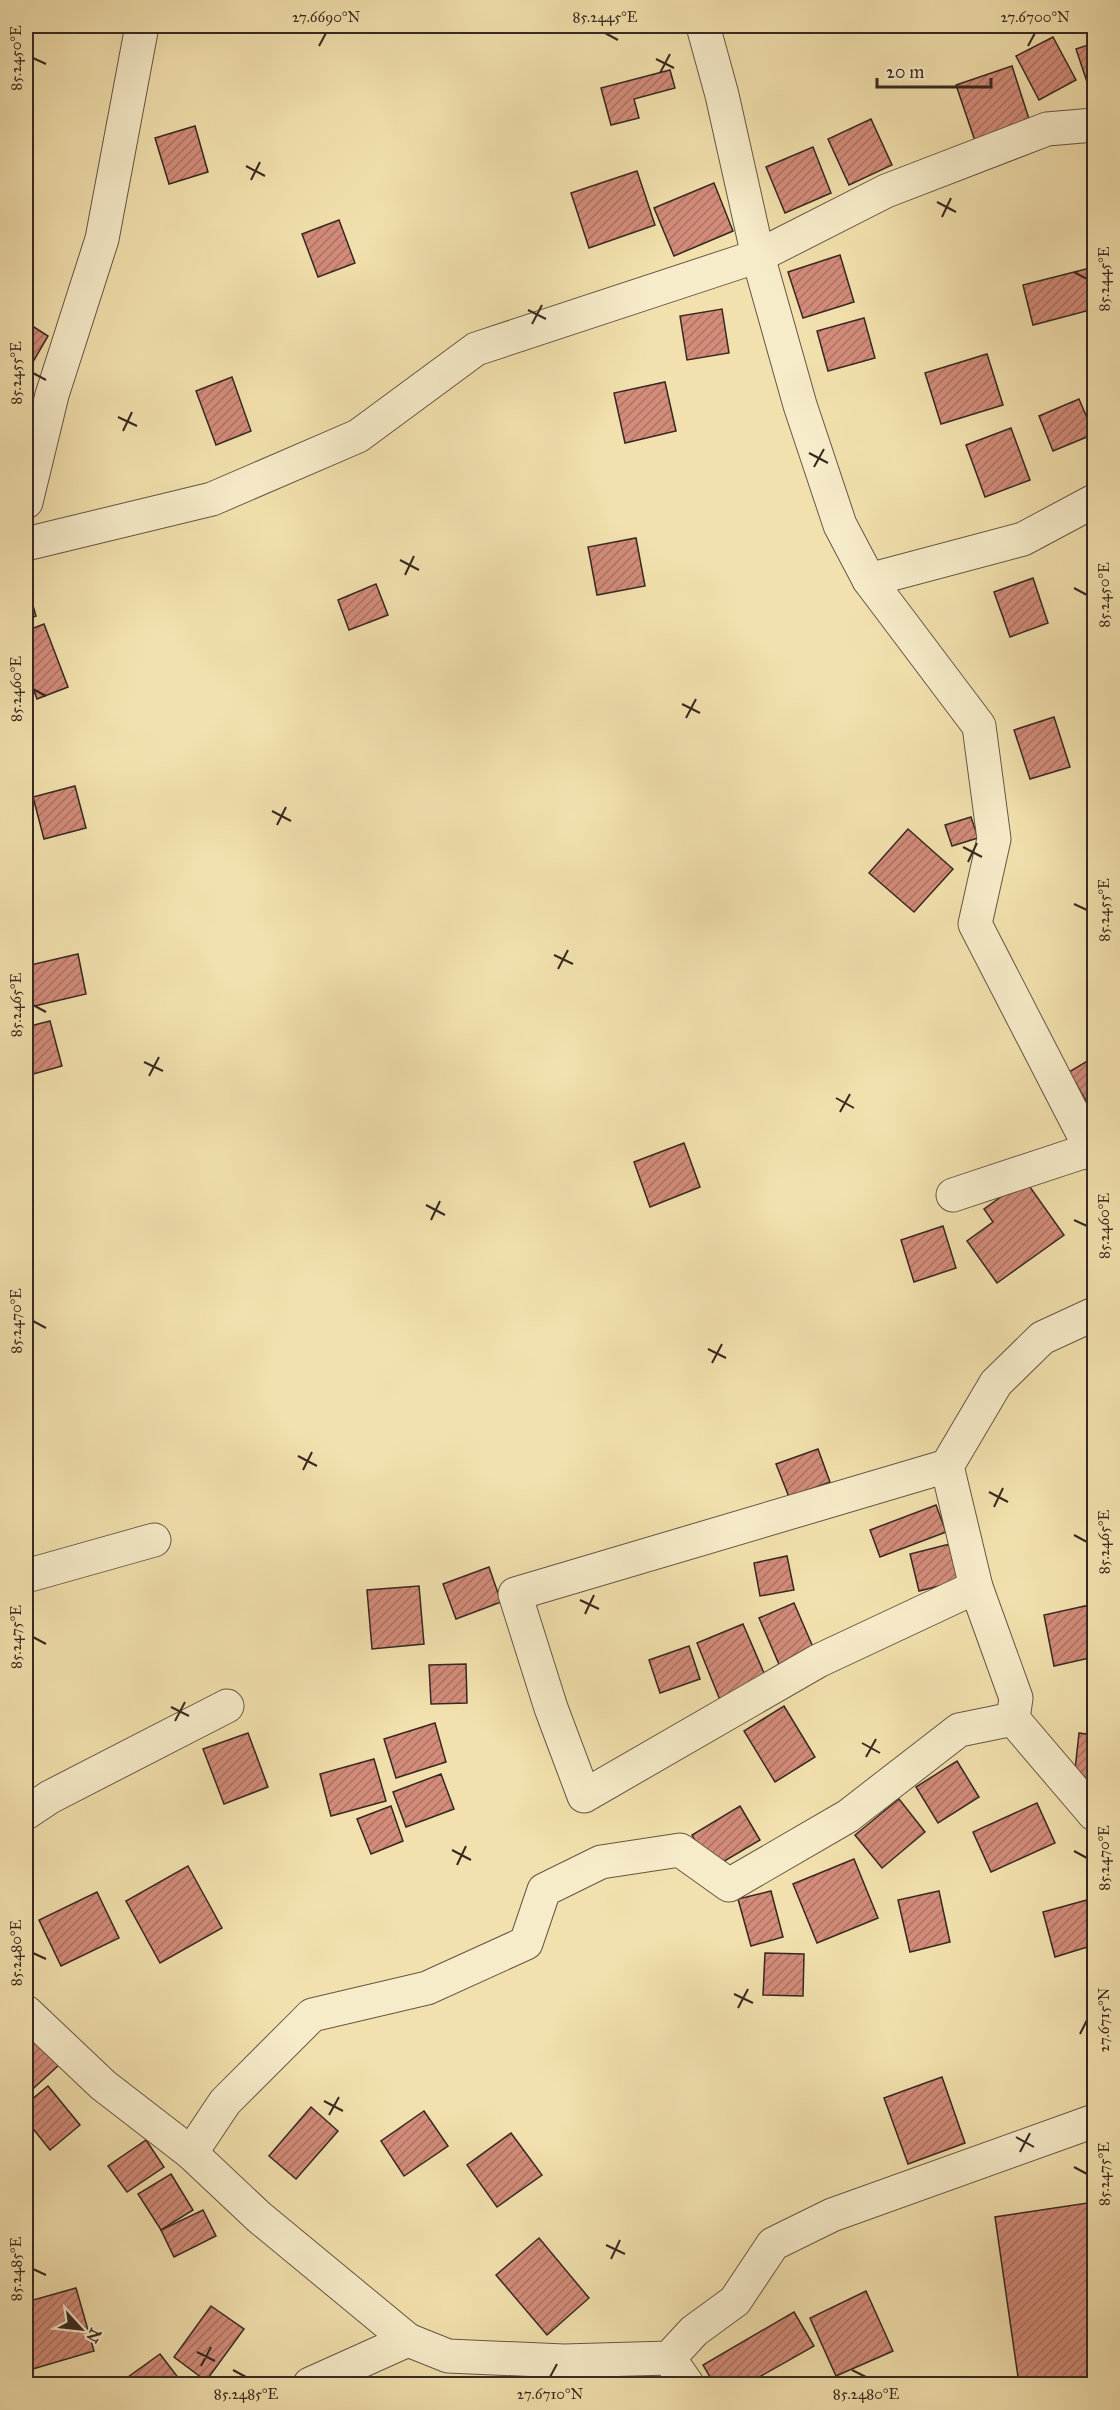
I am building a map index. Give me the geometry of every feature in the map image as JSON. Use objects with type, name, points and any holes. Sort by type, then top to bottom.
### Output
[{"type":"street","points":[[26,502],[52,395],[102,239],[142,26]]},
{"type":"street","points":[[704,26],[758,256],[800,405],[840,525],[869,580],[979,726],[994,839],[975,924],[1093,1152],[953,1195]]},
{"type":"street","points":[[26,544],[212,499],[358,436],[476,349],[758,256],[886,191],[1047,129],[1095,125]]},
{"type":"street","points":[[869,580],[1023,539],[1095,501]]},
{"type":"street","points":[[976,1587],[818,1662],[584,1796],[551,1708],[515,1594],[947,1466],[996,1383],[1042,1338],[1095,1314]]},
{"type":"street","points":[[947,1466],[976,1587],[1016,1698],[1013,1719],[1095,1814]]},
{"type":"street","points":[[26,1576],[154,1540]]},
{"type":"street","points":[[26,1813],[50,1797],[227,1706]]},
{"type":"street","points":[[191,2153],[225,2102],[312,2015],[427,1988],[526,1942],[544,1890],[601,1862],[680,1850],[729,1886],[848,1816],[959,1730],[1013,1719]]},
{"type":"street","points":[[26,2012],[104,2085],[191,2153],[259,2217],[408,2340],[448,2356],[564,2361],[669,2358],[694,2331],[735,2301],[773,2244],[832,2215],[1095,2121]]},
{"type":"street","points":[[310,2385],[408,2340]]},
{"type":"street","points":[[669,2358],[687,2385]]},
{"type":"building","points":[[1053,37],[1076,80],[1039,100],[1016,56]]},
{"type":"building","points":[[1094,43],[1094,100],[1093,100],[1076,49]]},
{"type":"building","points":[[1012,66],[1030,122],[975,141],[956,85]]},
{"type":"building","points":[[670,70],[675,88],[634,99],[639,118],[611,125],[601,88]]},
{"type":"building","points":[[871,119],[892,165],[849,185],[828,139]]},
{"type":"building","points":[[195,126],[208,172],[169,184],[155,138]]},
{"type":"building","points":[[813,147],[831,193],[785,213],[766,167]]},
{"type":"building","points":[[637,171],[655,225],[589,248],[571,193]]},
{"type":"building","points":[[1094,182],[1094,198],[1088,185]]},
{"type":"building","points":[[714,183],[733,231],[674,256],[654,208]]},
{"type":"building","points":[[339,220],[355,263],[318,277],[302,234]]},
{"type":"building","points":[[840,255],[854,302],[803,318],[788,272]]},
{"type":"building","points":[[1094,267],[1094,309],[1033,325],[1023,285]]},
{"type":"building","points":[[722,309],[729,353],[687,360],[680,316]]},
{"type":"building","points":[[864,318],[875,358],[828,371],[817,331]]},
{"type":"building","points":[[26,322],[48,336],[26,374]]},
{"type":"building","points":[[987,354],[1003,405],[941,424],[925,373]]},
{"type":"building","points":[[232,377],[251,431],[216,445],[196,391]]},
{"type":"building","points":[[665,382],[676,431],[625,443],[614,393]]},
{"type":"building","points":[[1079,399],[1094,434],[1053,451],[1039,416]]},
{"type":"building","points":[[1011,428],[1030,480],[985,497],[966,445]]},
{"type":"building","points":[[636,538],[645,586],[597,595],[588,547]]},
{"type":"building","points":[[1033,578],[1048,623],[1010,637],[994,592]]},
{"type":"building","points":[[26,581],[36,616],[26,620]]},
{"type":"building","points":[[376,584],[388,615],[349,630],[338,600]]},
{"type":"building","points":[[44,624],[68,687],[37,699],[26,669],[26,631]]},
{"type":"building","points":[[1054,717],[1070,767],[1030,779],[1014,730]]},
{"type":"building","points":[[75,786],[86,828],[44,839],[33,797]]},
{"type":"building","points":[[971,817],[978,838],[952,846],[945,825]]},
{"type":"building","points":[[908,829],[953,869],[914,912],[869,873]]},
{"type":"building","points":[[78,954],[86,994],[26,1008],[26,966]]},
{"type":"building","points":[[50,1021],[62,1066],[26,1076],[26,1027]]},
{"type":"building","points":[[1094,1057],[1094,1110],[1092,1111],[1069,1072]]},
{"type":"building","points":[[684,1143],[700,1187],[650,1207],[634,1162]]},
{"type":"building","points":[[1025,1180],[1064,1235],[997,1283],[967,1241],[993,1222],[984,1209]]},
{"type":"building","points":[[943,1226],[956,1268],[914,1282],[901,1240]]},
{"type":"building","points":[[818,1449],[830,1482],[789,1497],[776,1464]]},
{"type":"building","points":[[936,1505],[946,1532],[880,1557],[870,1530]]},
{"type":"building","points":[[950,1544],[959,1581],[919,1591],[910,1554]]},
{"type":"building","points":[[787,1556],[794,1590],[760,1596],[754,1563]]},
{"type":"building","points":[[489,1567],[501,1602],[456,1619],[443,1584]]},
{"type":"building","points":[[419,1586],[424,1644],[372,1649],[367,1590]]},
{"type":"building","points":[[794,1603],[816,1654],[781,1669],[759,1618]]},
{"type":"building","points":[[1094,1604],[1094,1657],[1054,1666],[1044,1615]]},
{"type":"building","points":[[743,1624],[767,1680],[720,1700],[697,1643]]},
{"type":"building","points":[[689,1646],[700,1679],[660,1693],[649,1660]]},
{"type":"building","points":[[466,1664],[467,1703],[431,1704],[429,1665]]},
{"type":"building","points":[[784,1706],[815,1757],[775,1782],[744,1731]]},
{"type":"building","points":[[435,1723],[446,1762],[396,1778],[384,1739]]},
{"type":"building","points":[[248,1733],[268,1787],[224,1804],[203,1749]]},
{"type":"building","points":[[1079,1733],[1094,1735],[1094,1781],[1074,1779]]},
{"type":"building","points":[[374,1759],[386,1801],[331,1816],[320,1774]]},
{"type":"building","points":[[957,1761],[979,1797],[938,1823],[916,1787]]},
{"type":"building","points":[[441,1774],[454,1809],[406,1827],[393,1792]]},
{"type":"building","points":[[899,1799],[925,1832],[882,1868],[855,1835]]},
{"type":"building","points":[[1037,1803],[1055,1843],[991,1872],[973,1832]]},
{"type":"building","points":[[391,1806],[403,1841],[371,1854],[357,1819]]},
{"type":"building","points":[[740,1806],[760,1840],[711,1869],[692,1835]]},
{"type":"building","points":[[854,1859],[878,1918],[817,1943],[793,1884]]},
{"type":"building","points":[[188,1866],[222,1928],[160,1963],[126,1901]]},
{"type":"building","points":[[771,1891],[783,1937],[751,1946],[738,1899]]},
{"type":"building","points":[[939,1891],[950,1942],[910,1952],[898,1900]]},
{"type":"building","points":[[97,1892],[119,1938],[61,1966],[39,1920]]},
{"type":"building","points":[[1094,1898],[1094,1945],[1055,1957],[1043,1912]]},
{"type":"building","points":[[765,1953],[804,1954],[803,1996],[763,1995]]},
{"type":"building","points":[[36,2040],[59,2065],[26,2095],[26,2050]]},
{"type":"building","points":[[942,2077],[965,2143],[908,2164],[884,2098]]},
{"type":"building","points":[[48,2086],[80,2125],[50,2150],[26,2120],[26,2104]]},
{"type":"building","points":[[311,2107],[338,2131],[296,2179],[269,2156]]},
{"type":"building","points":[[424,2111],[448,2146],[404,2176],[381,2141]]},
{"type":"building","points":[[511,2133],[542,2175],[497,2207],[467,2165]]},
{"type":"building","points":[[146,2140],[164,2167],[127,2192],[108,2166]]},
{"type":"building","points":[[171,2174],[193,2210],[161,2230],[138,2194]]},
{"type":"building","points":[[1094,2202],[1094,2384],[1019,2384],[995,2217]]},
{"type":"building","points":[[203,2210],[216,2236],[174,2257],[161,2230]]},
{"type":"building","points":[[539,2238],[589,2298],[547,2335],[496,2275]]},
{"type":"building","points":[[76,2288],[94,2351],[26,2371],[26,2302]]},
{"type":"building","points":[[866,2291],[893,2351],[836,2376],[810,2318]]},
{"type":"building","points":[[211,2306],[244,2329],[206,2381],[174,2357]]},
{"type":"building","points":[[794,2312],[814,2346],[747,2384],[714,2384],[703,2365]]},
{"type":"building","points":[[160,2354],[183,2384],[127,2384],[124,2380]]}]
